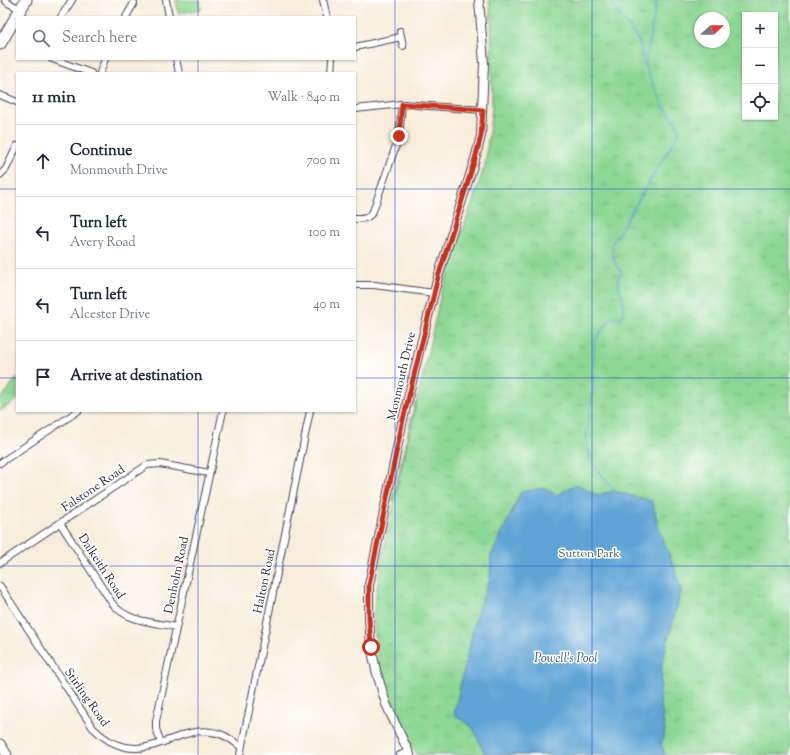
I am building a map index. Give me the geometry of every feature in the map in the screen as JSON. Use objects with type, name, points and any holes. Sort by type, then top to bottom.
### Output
[{"type":"highway","points":[[16,16],[23,4]]},
{"type":"highway","points":[[0,44],[16,16]]},
{"type":"main road","points":[[0,744],[7,755]]},
{"type":"street","points":[[5,0],[8,3],[23,4]]},
{"type":"street","points":[[62,16],[72,0]]},
{"type":"street","points":[[166,0],[169,16]]},
{"type":"street","points":[[323,0],[327,16]]},
{"type":"street","name":"Monmouth Drive","points":[[409,753],[386,704],[376,670],[371,647],[369,585],[402,424],[434,293],[481,136],[484,63],[479,0]]},
{"type":"street","points":[[127,16],[134,3]]},
{"type":"street","points":[[356,46],[400,34],[403,46]]},
{"type":"street","points":[[55,60],[87,72]]},
{"type":"street","points":[[100,72],[105,60]]},
{"type":"street","points":[[176,60],[179,72]]},
{"type":"street","points":[[332,60],[332,72]]},
{"type":"street","points":[[0,95],[16,102]]},
{"type":"street","points":[[356,109],[402,104],[483,110]]},
{"type":"street","points":[[356,219],[367,217],[373,211],[399,136],[402,104]]},
{"type":"street","points":[[0,175],[6,169],[16,148]]},
{"type":"street","points":[[356,285],[374,284],[434,293]]},
{"type":"street","points":[[0,463],[76,412]]},
{"type":"street","name":"Denholm Road","points":[[161,743],[156,730],[156,721],[223,412]]},
{"type":"street","name":"Halton Road","points":[[241,754],[241,747],[310,412]]},
{"type":"street","name":"Falstone Road","points":[[0,563],[147,465],[160,464],[209,473]]},
{"type":"street","name":"Dalkeith Road","points":[[60,523],[112,603],[119,611],[129,617],[176,627]]},
{"type":"street","name":"Stirling Road","points":[[0,586],[93,728],[107,740],[125,747],[146,747],[186,733],[200,731],[224,735],[241,747]]},
{"type":"street","points":[[400,755],[409,753]]},
{"type":"green space","points":[[176,0],[200,0],[201,10],[178,13]]},
{"type":"green space","name":"Sutton Park","points":[[489,0],[790,0],[790,755],[417,755],[410,743],[378,667],[373,614],[382,557],[441,293],[485,165],[492,108],[491,15]]},
{"type":"green space","points":[[16,378],[16,401],[0,411],[0,400]]},
{"type":"green space","points":[[415,402],[421,405],[397,502],[393,501],[392,499]]},
{"type":"water","name":"Powell's Pool","points":[[576,484],[597,495],[614,491],[652,501],[661,535],[675,569],[681,591],[662,663],[660,699],[665,731],[661,745],[666,755],[485,755],[473,728],[454,714],[477,612],[490,579],[491,556],[521,492],[543,488],[557,495]]},
{"type":"waterway","points":[[612,0],[614,7],[639,41],[644,65]]},
{"type":"waterway","points":[[614,491],[591,461],[586,440],[593,390],[594,342],[611,318],[620,319],[623,315],[623,297],[619,289],[618,279],[621,272],[614,259],[612,244],[679,133],[677,123],[663,106],[645,66],[657,0]]},
{"type":"route","points":[[371,647],[368,606],[369,585],[402,424],[438,277],[481,136],[483,110],[402,104],[399,136]]}]
